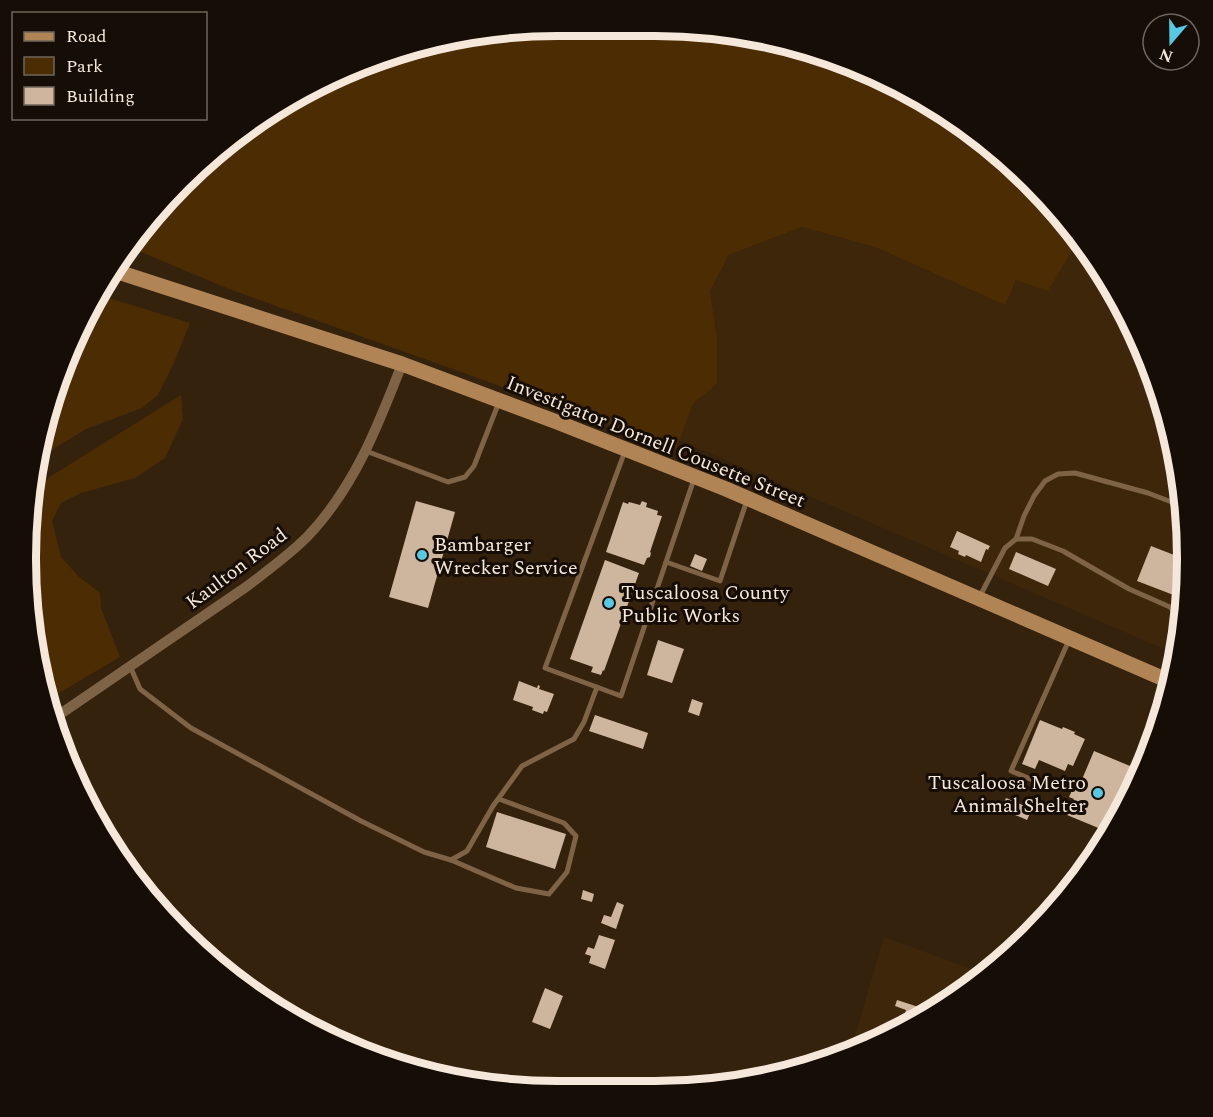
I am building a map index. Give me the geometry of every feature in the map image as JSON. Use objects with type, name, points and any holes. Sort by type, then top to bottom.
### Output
[{"type":"main road","name":"Investigator Dornell Cousette Street","points":[[121,273],[402,364],[626,449],[748,499],[1163,678]]},
{"type":"street","name":"Kaulton Road","points":[[60,714],[254,581],[305,539],[334,504],[366,452],[402,364]]},
{"type":"lane","points":[[366,452],[448,482],[465,477],[474,466],[500,401]]},
{"type":"lane","points":[[626,449],[545,668],[621,696],[694,477]]},
{"type":"lane","points":[[979,598],[1005,548],[1016,539],[1034,496],[1045,482],[1058,474],[1075,473],[1148,493],[1174,503]]},
{"type":"lane","points":[[666,562],[720,581],[748,499]]},
{"type":"lane","points":[[1016,539],[1032,539],[1063,551],[1129,589],[1170,607],[1174,612]]},
{"type":"lane","points":[[1052,788],[1011,771],[1070,638]]},
{"type":"lane","points":[[130,666],[140,689],[191,728],[361,821],[424,852],[451,860],[516,888],[549,894],[567,872],[576,836],[564,823],[499,799]]},
{"type":"lane","points":[[451,860],[467,851],[522,766],[574,740],[584,722],[597,687]]},
{"type":"shaded area","points":[[802,227],[875,247],[1005,305],[1016,280],[1048,290],[1074,247],[1107,297],[1123,327],[1149,391],[1167,457],[1173,490],[1177,558],[1173,627],[1169,651],[679,440],[693,404],[717,384],[717,338],[710,291],[729,255]]},
{"type":"shaded area","points":[[884,937],[976,971],[916,1011],[853,1041]]},
{"type":"green space","points":[[654,36],[723,40],[790,54],[854,76],[916,106],[973,144],[1024,189],[1074,247],[1048,291],[1016,280],[1005,305],[875,247],[802,227],[729,255],[710,291],[717,338],[717,384],[693,404],[676,449],[229,289],[137,250],[166,214],[214,166],[240,144],[297,106],[359,76],[423,54],[490,40],[524,37]]},
{"type":"green space","points":[[106,297],[190,323],[158,395],[142,408],[86,429],[47,453],[54,423],[76,359]]},
{"type":"green space","points":[[181,395],[183,419],[165,458],[135,478],[81,493],[61,503],[52,521],[61,557],[79,577],[100,593],[101,608],[120,657],[54,696],[40,627],[37,593],[36,558],[40,490],[48,478]]},
{"type":"building","name":"Bambarger Wrecker Service","points":[[416,501],[455,512],[428,608],[389,597]]},
{"type":"building","points":[[642,501],[647,503],[646,507],[658,511],[657,515],[662,516],[650,557],[644,565],[606,552],[623,502],[640,505]]},
{"type":"building","points":[[957,531],[990,546],[988,550],[986,549],[981,562],[958,554],[959,551],[950,547]]},
{"type":"building","points":[[1151,546],[1177,556],[1176,596],[1137,581]]},
{"type":"building","points":[[1016,552],[1056,569],[1048,586],[1009,569]]},
{"type":"building","points":[[695,554],[707,559],[702,571],[690,566]]},
{"type":"building","name":"Tuscaloosa County Public Works","points":[[605,560],[639,573],[601,675],[591,672],[593,667],[570,659]]},
{"type":"building","points":[[658,640],[684,649],[672,683],[647,675]]},
{"type":"building","points":[[519,681],[537,688],[538,685],[539,689],[554,694],[547,712],[544,711],[543,714],[532,710],[533,707],[513,700]]},
{"type":"building","points":[[692,699],[703,703],[699,716],[688,712]]},
{"type":"building","points":[[595,715],[648,733],[643,749],[589,731]]},
{"type":"building","points":[[1040,720],[1075,732],[1074,734],[1085,739],[1073,766],[1068,764],[1065,771],[1039,760],[1035,769],[1022,764]]},
{"type":"building","name":"Tuscaloosa Metro Animal Shelter","points":[[1094,751],[1133,767],[1101,829],[1067,815],[1074,799],[1069,797],[1076,782],[1080,784]]},
{"type":"building","points":[[1006,798],[1032,809],[1027,820],[1001,809]]},
{"type":"building","points":[[497,812],[566,834],[555,869],[486,847]]},
{"type":"building","points":[[583,890],[594,894],[592,902],[581,899]]},
{"type":"building","points":[[617,902],[624,905],[616,929],[601,923],[604,915],[611,917]]},
{"type":"building","points":[[599,935],[615,940],[605,969],[589,963],[591,956],[585,954],[588,947],[594,949]]},
{"type":"building","points":[[545,988],[563,996],[550,1029],[532,1022]]},
{"type":"building","points":[[897,1000],[921,1008],[904,1018],[906,1010],[895,1006]]},
{"type":"place","name":"Bambarger Wrecker Service","points":[[422,555]]},
{"type":"place","name":"Tuscaloosa County Public Works","points":[[609,603]]},
{"type":"place","name":"Tuscaloosa Metro Animal Shelter","points":[[1098,793]]}]
